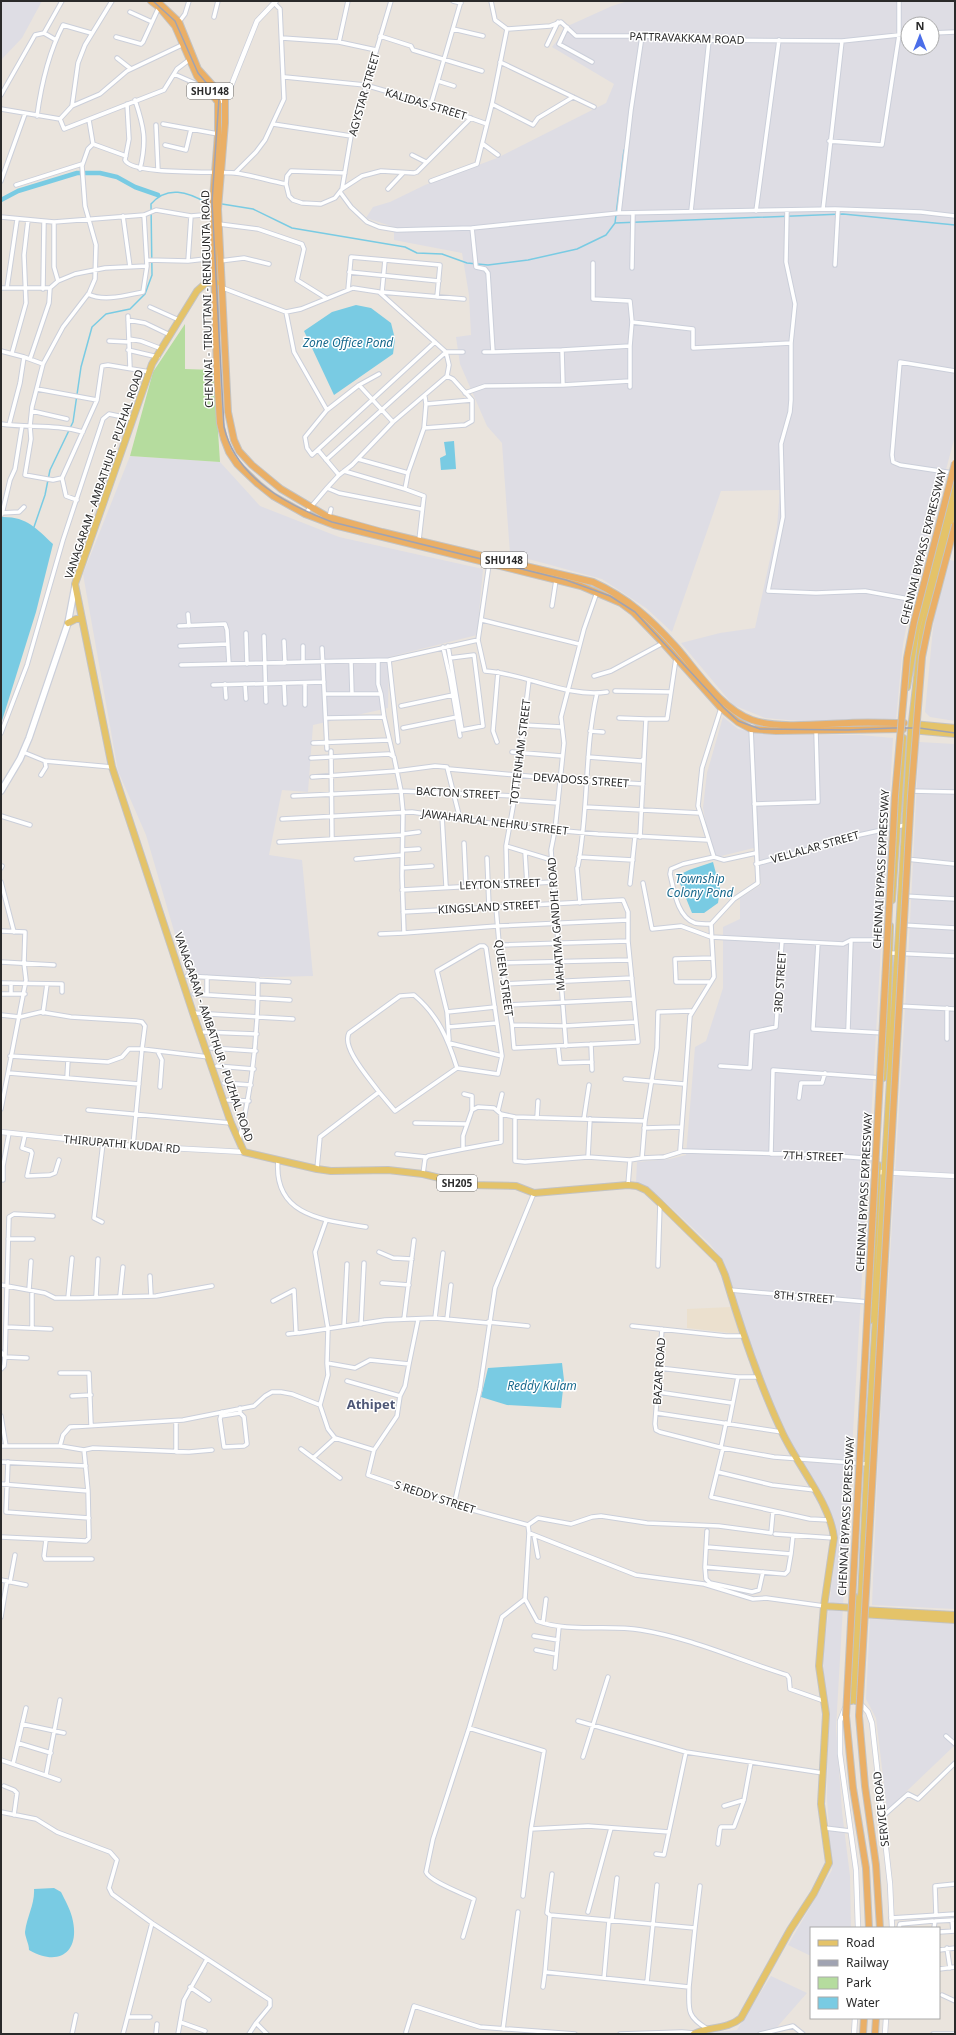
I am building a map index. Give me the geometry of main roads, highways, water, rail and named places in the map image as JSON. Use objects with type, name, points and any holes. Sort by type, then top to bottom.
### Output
[{"type":"highway","name":"SHU148","points":[[151,1],[158,4]]},
{"type":"highway","name":"CHENNAI - TIRUTTANI - RENIGUNTA ROAD","points":[[158,4],[179,22],[198,69],[225,99],[225,123],[217,173]]},
{"type":"highway","name":"CHENNAI - TIRUTTANI - RENIGUNTA ROAD","points":[[158,4],[175,26],[197,76],[218,102],[215,211],[218,287],[228,412],[234,440],[240,451],[263,477],[310,507],[329,517],[593,582],[611,590],[631,603],[651,621],[731,708],[753,720],[796,725],[865,722],[903,726]]},
{"type":"highway","name":"CHENNAI - TIRUTTANI - RENIGUNTA ROAD","points":[[215,211],[219,224],[217,260]]},
{"type":"highway","name":"CHENNAI - TIRUTTANI - RENIGUNTA ROAD","points":[[218,287],[217,376],[220,423],[227,448],[237,464],[273,496],[306,514],[363,533],[556,580],[597,592],[621,603],[633,612],[722,708],[738,722],[751,728],[765,731],[903,726]]},
{"type":"highway","name":"CHENNAI BYPASS EXPRESSWAY","points":[[869,1927],[866,1868],[853,1788],[846,1716],[894,803],[908,651],[914,622],[955,463]]},
{"type":"highway","points":[[880,1927],[876,1865],[865,1786],[859,1716],[916,734],[925,643],[955,525]]},
{"type":"highway","points":[[863,2034],[864,2019]]},
{"type":"highway","points":[[875,2034],[876,2019]]},
{"type":"main road","name":"VANAGARAM - AMBATHUR - PUZHAL ROAD","points":[[218,287],[209,282],[203,285],[170,334],[158,357],[152,364],[75,584],[112,767],[193,1013],[231,1123],[244,1152],[317,1169],[388,1170],[423,1174],[469,1185],[516,1186],[534,1193],[628,1185],[646,1190],[719,1261],[758,1377],[796,1460],[815,1490],[830,1520],[834,1538],[824,1606],[819,1666],[826,1714],[824,1773],[821,1804],[829,1854],[826,1871],[790,1930],[741,2018],[729,2026],[706,2028],[694,2034]]},
{"type":"main road","points":[[874,1303],[878,1159],[887,1033],[891,940],[890,924],[903,726],[910,662],[923,602],[955,484]]},
{"type":"main road","points":[[854,1701],[864,1463],[874,1303],[885,1172],[911,727],[922,634],[955,504]]},
{"type":"main road","points":[[1,791],[23,752],[68,623],[75,584]]},
{"type":"main road","points":[[68,623],[76,619],[82,619]]},
{"type":"main road","name":"CHENNAI - TIRUTTANI - RENIGUNTA ROAD","points":[[903,726],[955,734]]},
{"type":"main road","name":"CHENNAI - TIRUTTANI - RENIGUNTA ROAD","points":[[911,727],[955,728]]},
{"type":"main road","points":[[824,1606],[857,1611],[955,1620]]},
{"type":"main road","points":[[876,1613],[955,1615]]},
{"type":"water","name":"Zone Office Pond","points":[[356,305],[371,308],[391,323],[395,339],[393,354],[334,395],[304,331],[332,312]]},
{"type":"water","points":[[454,441],[456,469],[441,470],[440,458],[446,455],[444,442]]},
{"type":"water","points":[[1,517],[10,517],[30,524],[53,544],[36,612],[1,724]]},
{"type":"water","name":"Township Colony Pond","points":[[713,862],[720,889],[718,903],[704,913],[692,913],[677,876],[689,870]]},
{"type":"water","name":"Reddy Kulam","points":[[562,1363],[564,1380],[561,1408],[507,1405],[481,1397],[488,1368]]},
{"type":"water","points":[[54,1888],[61,1892],[70,1911],[74,1929],[71,1947],[66,1953],[59,1956],[50,1957],[40,1955],[29,1950],[25,1932],[33,1900],[34,1889]]},
{"type":"waterway","points":[[222,204],[253,209],[292,228],[405,247],[417,253],[442,254],[467,263],[488,265],[528,260],[577,249],[606,235],[615,223],[624,150]]},
{"type":"waterway","points":[[1,200],[18,191],[77,173],[100,173],[117,177],[135,187],[158,195]]},
{"type":"waterway","points":[[34,527],[45,495],[50,470],[73,422],[81,367],[92,327],[106,314],[130,309],[145,294],[152,275],[151,204],[157,198],[171,192],[185,193],[207,203]]},
{"type":"waterway","points":[[615,223],[843,214],[955,225]]},
{"type":"railway","points":[[153,1],[175,21],[198,73],[219,98],[212,202],[224,427],[230,445],[240,461],[252,475],[281,498],[332,522],[566,580],[610,596],[635,612],[724,708],[738,721],[760,729],[848,730],[919,728],[955,733]]},
{"type":"district","name":"Athipet","points":[[371,1404]]}]
